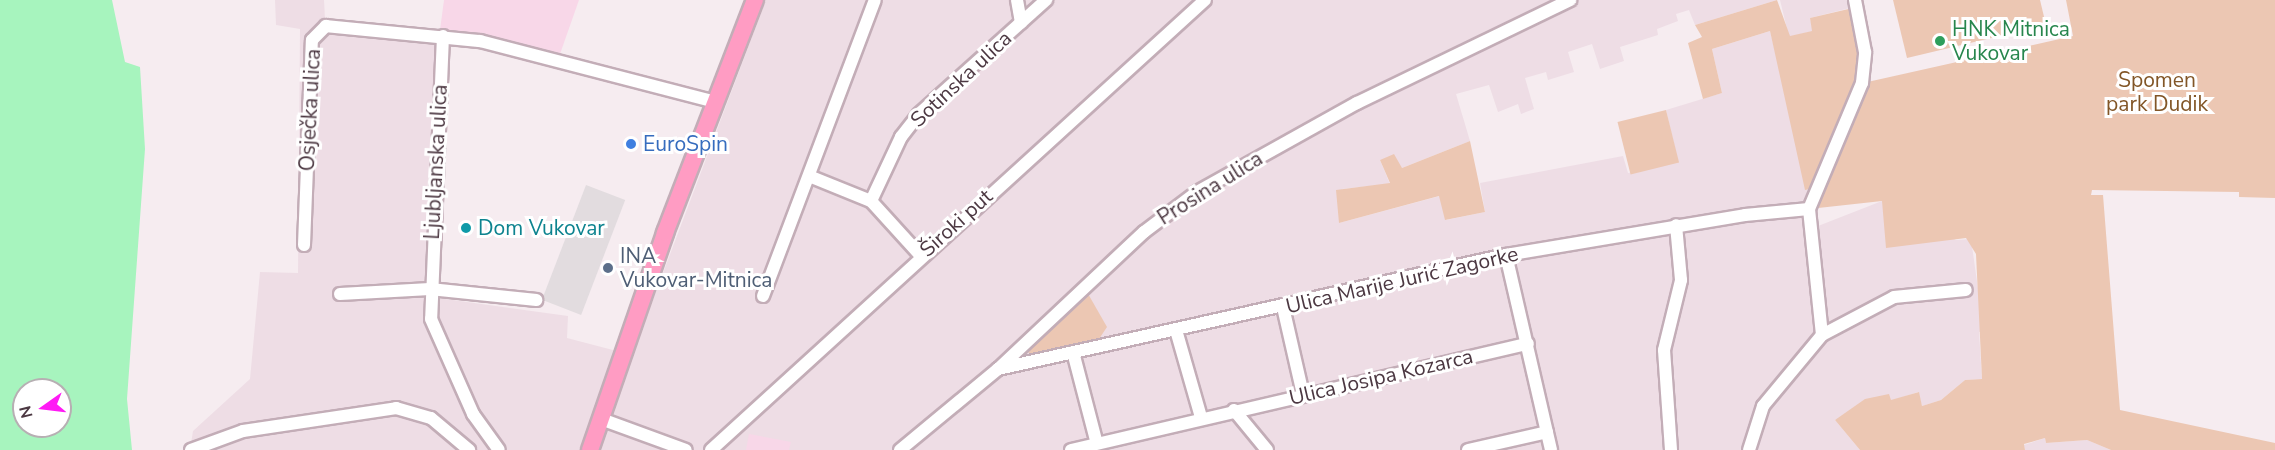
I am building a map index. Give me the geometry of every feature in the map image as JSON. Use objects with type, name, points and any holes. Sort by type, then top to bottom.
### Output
[{"type":"main road","points":[[590,450],[755,0]]},
{"type":"street","points":[[763,296],[874,0]]},
{"type":"street","name":"Sotinska ulica","points":[[1017,0],[1021,22]]},
{"type":"street","name":"Sotinska ulica","points":[[871,201],[910,124],[1047,0]]},
{"type":"street","name":"Široki put","points":[[711,450],[920,255],[1205,0]]},
{"type":"street","name":"Prosina ulica","points":[[900,450],[998,369],[1144,232],[1197,192],[1357,103],[1570,0]]},
{"type":"street","points":[[1822,335],[1809,209],[1862,83],[1865,52],[1855,0]]},
{"type":"street","name":"Osječka ulica","points":[[304,245],[312,40],[327,26],[443,36],[716,102]]},
{"type":"street","name":"Ljubljanska ulica","points":[[443,36],[430,289],[431,319],[458,381],[499,450]]},
{"type":"street","points":[[809,176],[871,201],[920,255]]},
{"type":"street","name":"Ulica Marije Jurić Zagorke","points":[[998,369],[1283,307],[1506,255],[1676,225],[1809,209]]},
{"type":"street","points":[[1671,450],[1664,350],[1681,280],[1676,225]]},
{"type":"street","points":[[1506,255],[1551,450]]},
{"type":"street","points":[[340,294],[430,289],[536,300]]},
{"type":"street","points":[[1749,450],[1763,406],[1822,335],[1893,297],[1965,290]]},
{"type":"street","points":[[1283,307],[1303,394]]},
{"type":"street","points":[[1176,330],[1201,417]]},
{"type":"street","name":"Ulica Josipa Kozarca","points":[[1071,450],[1096,440],[1528,344]]},
{"type":"street","points":[[1073,352],[1096,440]]},
{"type":"street","points":[[191,450],[243,431],[396,408],[431,418],[469,450]]},
{"type":"street","points":[[1234,410],[1267,450]]},
{"type":"street","points":[[601,418],[686,450]]},
{"type":"street","points":[[1468,450],[1547,432]]},
{"type":"shaded area","points":[[0,0],[112,0],[125,62],[140,67],[145,149],[127,399],[132,450],[0,450]]},
{"type":"shaded area","points":[[275,0],[324,0],[325,19],[438,31],[424,296],[568,316],[567,338],[632,355],[766,0],[1777,0],[1695,25],[1689,10],[1676,14],[1678,21],[1657,29],[1658,35],[1620,47],[1624,61],[1600,69],[1592,44],[1568,52],[1574,72],[1548,80],[1546,72],[1525,78],[1534,109],[1521,114],[1518,104],[1498,112],[1489,85],[1456,94],[1470,141],[1402,168],[1380,160],[1390,184],[1342,189],[1339,223],[1440,196],[1446,220],[1485,212],[1480,183],[1623,156],[1628,173],[1678,162],[1666,110],[1722,93],[1712,49],[1770,31],[1818,226],[1882,201],[1956,240],[1971,239],[1984,331],[1979,332],[1982,379],[1965,380],[1941,400],[1922,406],[1918,392],[1835,420],[1860,450],[190,450],[193,431],[250,379],[260,272],[298,273],[300,29],[276,25]]},
{"type":"shaded area","points":[[444,0],[579,0],[560,54],[440,30]]},
{"type":"shaded area","points":[[1780,0],[1848,0],[1850,8],[1810,18],[1813,31],[1789,37]]},
{"type":"shaded area","points":[[586,185],[625,200],[581,315],[542,300]]},
{"type":"shaded area","points":[[749,434],[791,442],[789,450],[746,450]]},
{"type":"shaded area","points":[[2045,438],[2046,443],[2087,440],[2111,450],[2025,450],[2024,445]]},
{"type":"green space","name":"Spomen park Dudik","points":[[1777,0],[1790,36],[1812,31],[1810,18],[1857,7],[1863,83],[2073,36],[2066,0],[2275,0],[2275,198],[2239,197],[2239,192],[2092,190],[2091,195],[2103,195],[2120,410],[2275,443],[2275,450],[2111,450],[2087,440],[2046,443],[2045,438],[2024,444],[2025,450],[1860,450],[1835,420],[1865,399],[1889,394],[1891,400],[1919,392],[1922,406],[1941,400],[1965,380],[1982,379],[1976,254],[1966,238],[1886,248],[1882,201],[1809,209],[1818,187],[1805,190],[1770,31],[1712,49],[1722,93],[1703,99],[1688,43],[1702,37],[1695,25]]},
{"type":"green space","name":"HNK Mitnica Vukovar","points":[[1893,0],[2040,0],[2046,25],[1907,58]]},
{"type":"green space","points":[[1666,110],[1679,162],[1631,174],[1617,122]]},
{"type":"green space","points":[[1470,141],[1485,212],[1445,220],[1439,196],[1339,223],[1336,190],[1390,183],[1380,160],[1394,154],[1402,168]]},
{"type":"green space","points":[[1087,292],[1107,327],[1097,342],[1031,357],[1027,350]]},
{"type":"place","name":"HNK Mitnica Vukovar","points":[[1940,41]]},
{"type":"place","name":"EuroSpin","points":[[631,144]]},
{"type":"place","name":"Dom Vukovar","points":[[466,228]]},
{"type":"place","name":"INA Vukovar-Mitnica","points":[[608,268]]}]
